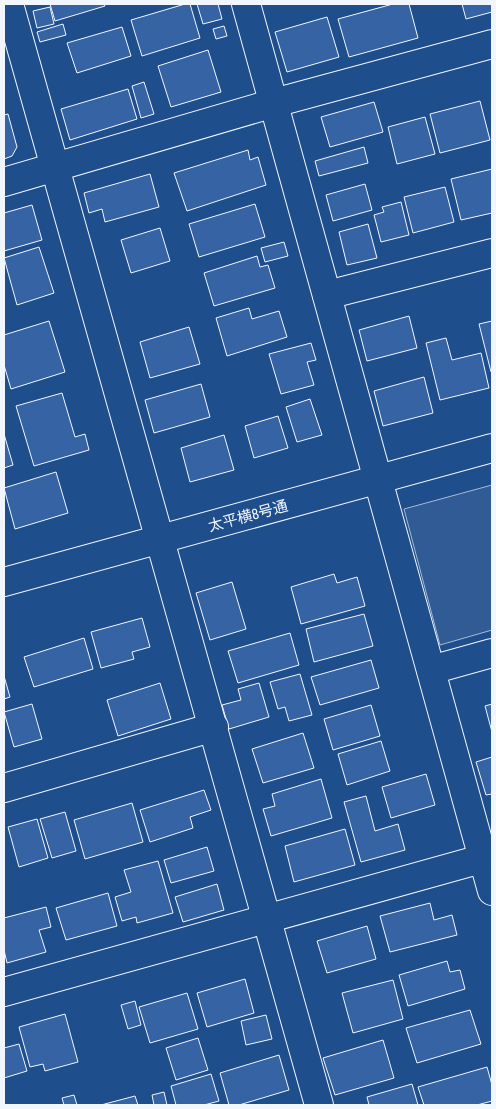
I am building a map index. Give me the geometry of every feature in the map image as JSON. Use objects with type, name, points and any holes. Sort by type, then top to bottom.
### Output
[{"type":"street","points":[[9,4],[54,168],[162,540],[319,1105]]},
{"type":"street","points":[[246,4],[431,670],[488,857],[492,890]]},
{"type":"street","points":[[4,182],[274,103],[492,44]]},
{"type":"street","points":[[328,295],[492,253]]},
{"type":"street","name":"太平横8号通","points":[[4,582],[492,448]]},
{"type":"street","points":[[431,670],[492,654]]},
{"type":"street","points":[[4,788],[214,727]]},
{"type":"street","points":[[4,992],[488,857]]},
{"type":"shaded area","points":[[492,485],[492,630],[440,645],[404,509]]},
{"type":"building","points":[[50,4],[104,4],[105,6],[55,21]]},
{"type":"building","points":[[190,4],[200,38],[142,56],[131,20]]},
{"type":"building","points":[[197,4],[218,4],[222,19],[203,24]]},
{"type":"building","points":[[393,4],[409,4],[418,38],[349,57],[338,19]]},
{"type":"building","points":[[462,4],[492,4],[492,12],[466,19]]},
{"type":"building","points":[[50,7],[54,24],[37,28],[33,11]]},
{"type":"building","points":[[327,17],[339,57],[287,72],[275,32]]},
{"type":"building","points":[[63,24],[66,35],[40,42],[37,32]]},
{"type":"building","points":[[224,26],[227,36],[216,39],[213,29]]},
{"type":"building","points":[[122,27],[131,56],[77,73],[67,43]]},
{"type":"building","points":[[208,50],[221,92],[171,107],[158,66]]},
{"type":"building","points":[[144,82],[154,114],[141,118],[132,86]]},
{"type":"building","points":[[128,89],[137,119],[70,140],[61,109]]},
{"type":"building","points":[[480,101],[490,140],[440,153],[430,114]]},
{"type":"building","points":[[374,102],[383,132],[330,147],[321,117]]},
{"type":"building","points":[[8,114],[17,147],[12,156],[4,159],[4,115]]},
{"type":"building","points":[[425,117],[435,154],[397,164],[388,127]]},
{"type":"building","points":[[364,147],[368,163],[319,176],[315,161]]},
{"type":"building","points":[[248,150],[250,160],[258,157],[266,185],[187,211],[174,173]]},
{"type":"building","points":[[492,169],[492,213],[461,220],[451,179]]},
{"type":"building","points":[[150,174],[159,207],[105,222],[102,209],[89,213],[84,193]]},
{"type":"building","points":[[365,184],[372,210],[333,221],[326,195]]},
{"type":"building","points":[[445,187],[454,222],[413,233],[404,197]]},
{"type":"building","points":[[401,202],[409,235],[381,242],[374,215],[384,212],[382,207]]},
{"type":"building","points":[[255,204],[265,237],[199,257],[189,224]]},
{"type":"building","points":[[32,205],[42,240],[4,251],[4,213]]},
{"type":"building","points":[[368,224],[377,258],[347,265],[339,232]]},
{"type":"building","points":[[160,228],[170,261],[131,273],[121,240]]},
{"type":"building","points":[[284,242],[288,256],[265,262],[261,248]]},
{"type":"building","points":[[39,247],[54,293],[17,305],[4,258]]},
{"type":"building","points":[[257,256],[260,267],[268,265],[275,288],[214,306],[204,273]]},
{"type":"building","points":[[249,308],[252,319],[279,311],[287,337],[227,356],[216,318]]},
{"type":"building","points":[[409,316],[417,348],[367,361],[359,330]]},
{"type":"building","points":[[49,321],[65,372],[11,389],[4,365],[4,335]]},
{"type":"building","points":[[492,321],[492,372],[491,372],[479,324]]},
{"type":"building","points":[[189,327],[200,364],[150,378],[140,342]]},
{"type":"building","points":[[446,338],[452,360],[481,353],[489,388],[440,400],[426,343]]},
{"type":"building","points":[[311,343],[316,360],[307,362],[314,385],[281,394],[269,354]]},
{"type":"building","points":[[424,377],[433,413],[383,426],[374,391]]},
{"type":"building","points":[[201,384],[210,417],[154,433],[145,400]]},
{"type":"building","points":[[62,393],[75,437],[85,434],[89,450],[34,466],[16,406]]},
{"type":"building","points":[[310,399],[322,435],[297,442],[286,407]]},
{"type":"building","points":[[278,416],[288,448],[254,458],[245,426]]},
{"type":"building","points":[[4,434],[13,465],[4,468]]},
{"type":"building","points":[[224,435],[234,470],[190,482],[181,448]]},
{"type":"building","points":[[56,472],[68,513],[15,529],[4,488]]},
{"type":"building","points":[[334,574],[337,583],[357,577],[365,606],[301,624],[291,587]]},
{"type":"building","points":[[232,582],[246,629],[210,640],[196,593]]},
{"type":"building","points":[[364,614],[373,646],[314,662],[306,629]]},
{"type":"building","points":[[142,618],[150,647],[132,652],[134,659],[101,668],[91,632]]},
{"type":"building","points":[[290,633],[299,665],[238,683],[228,651]]},
{"type":"building","points":[[84,638],[93,669],[34,687],[24,657]]},
{"type":"building","points":[[371,660],[379,688],[320,705],[311,677]]},
{"type":"building","points":[[300,674],[312,715],[289,721],[285,707],[278,709],[270,682]]},
{"type":"building","points":[[4,676],[10,697],[4,699]]},
{"type":"building","points":[[160,683],[171,719],[118,736],[107,700]]},
{"type":"building","points":[[259,683],[269,717],[229,729],[222,705],[241,700],[238,689]]},
{"type":"building","points":[[32,704],[42,739],[14,747],[4,712]]},
{"type":"building","points":[[492,704],[492,732],[485,706]]},
{"type":"building","points":[[371,705],[380,736],[333,750],[324,719]]},
{"type":"building","points":[[303,733],[314,768],[263,783],[252,749]]},
{"type":"building","points":[[381,741],[390,771],[347,785],[338,754]]},
{"type":"building","points":[[492,757],[492,794],[486,795],[476,762]]},
{"type":"building","points":[[426,774],[435,805],[391,818],[382,787]]},
{"type":"building","points":[[321,779],[332,818],[271,836],[263,809],[275,806],[272,794]]},
{"type":"building","points":[[204,790],[211,810],[190,817],[193,828],[150,842],[140,810]]},
{"type":"building","points":[[366,796],[375,831],[398,824],[405,850],[361,862],[344,802]]},
{"type":"building","points":[[132,803],[143,842],[85,859],[74,820]]},
{"type":"building","points":[[65,812],[76,851],[52,858],[40,819]]},
{"type":"building","points":[[37,819],[48,858],[19,867],[8,827]]},
{"type":"building","points":[[345,829],[355,865],[294,882],[285,846]]},
{"type":"building","points":[[207,847],[214,871],[171,883],[164,860]]},
{"type":"building","points":[[158,861],[173,913],[137,923],[136,917],[122,921],[115,897],[131,892],[124,870]]},
{"type":"building","points":[[217,884],[224,910],[183,922],[175,897]]},
{"type":"building","points":[[108,893],[117,926],[66,940],[56,908]]},
{"type":"building","points":[[430,903],[434,920],[452,915],[457,935],[390,952],[380,916]]},
{"type":"building","points":[[46,907],[51,927],[39,930],[46,952],[7,963],[4,950],[4,918]]},
{"type":"building","points":[[367,926],[376,959],[327,973],[317,941]]},
{"type":"building","points":[[447,961],[450,972],[460,970],[465,989],[408,1006],[399,975]]},
{"type":"building","points":[[245,979],[254,1013],[207,1027],[197,993]]},
{"type":"building","points":[[393,980],[403,1019],[353,1033],[342,993]]},
{"type":"building","points":[[187,993],[198,1029],[150,1043],[139,1007]]},
{"type":"building","points":[[135,1001],[141,1025],[128,1029],[121,1005]]},
{"type":"building","points":[[470,1010],[481,1044],[417,1063],[406,1028]]},
{"type":"building","points":[[65,1014],[78,1062],[45,1071],[43,1064],[30,1067],[19,1027]]},
{"type":"building","points":[[266,1015],[272,1039],[246,1045],[241,1021]]},
{"type":"building","points":[[198,1038],[208,1070],[176,1080],[166,1048]]},
{"type":"building","points":[[383,1040],[394,1078],[335,1095],[323,1058]]},
{"type":"building","points":[[19,1044],[27,1071],[4,1078],[4,1048]]},
{"type":"building","points":[[279,1055],[289,1090],[239,1105],[229,1105],[220,1073]]},
{"type":"building","points":[[487,1067],[492,1085],[492,1101],[477,1105],[424,1105],[418,1087]]},
{"type":"building","points":[[211,1074],[219,1101],[204,1105],[176,1105],[171,1086]]},
{"type":"building","points":[[412,1084],[418,1105],[369,1105],[367,1097]]},
{"type":"building","points":[[164,1092],[167,1105],[154,1105],[152,1095]]},
{"type":"building","points":[[74,1095],[77,1105],[64,1105],[62,1098]]},
{"type":"building","points":[[135,1096],[138,1105],[101,1105]]}]
